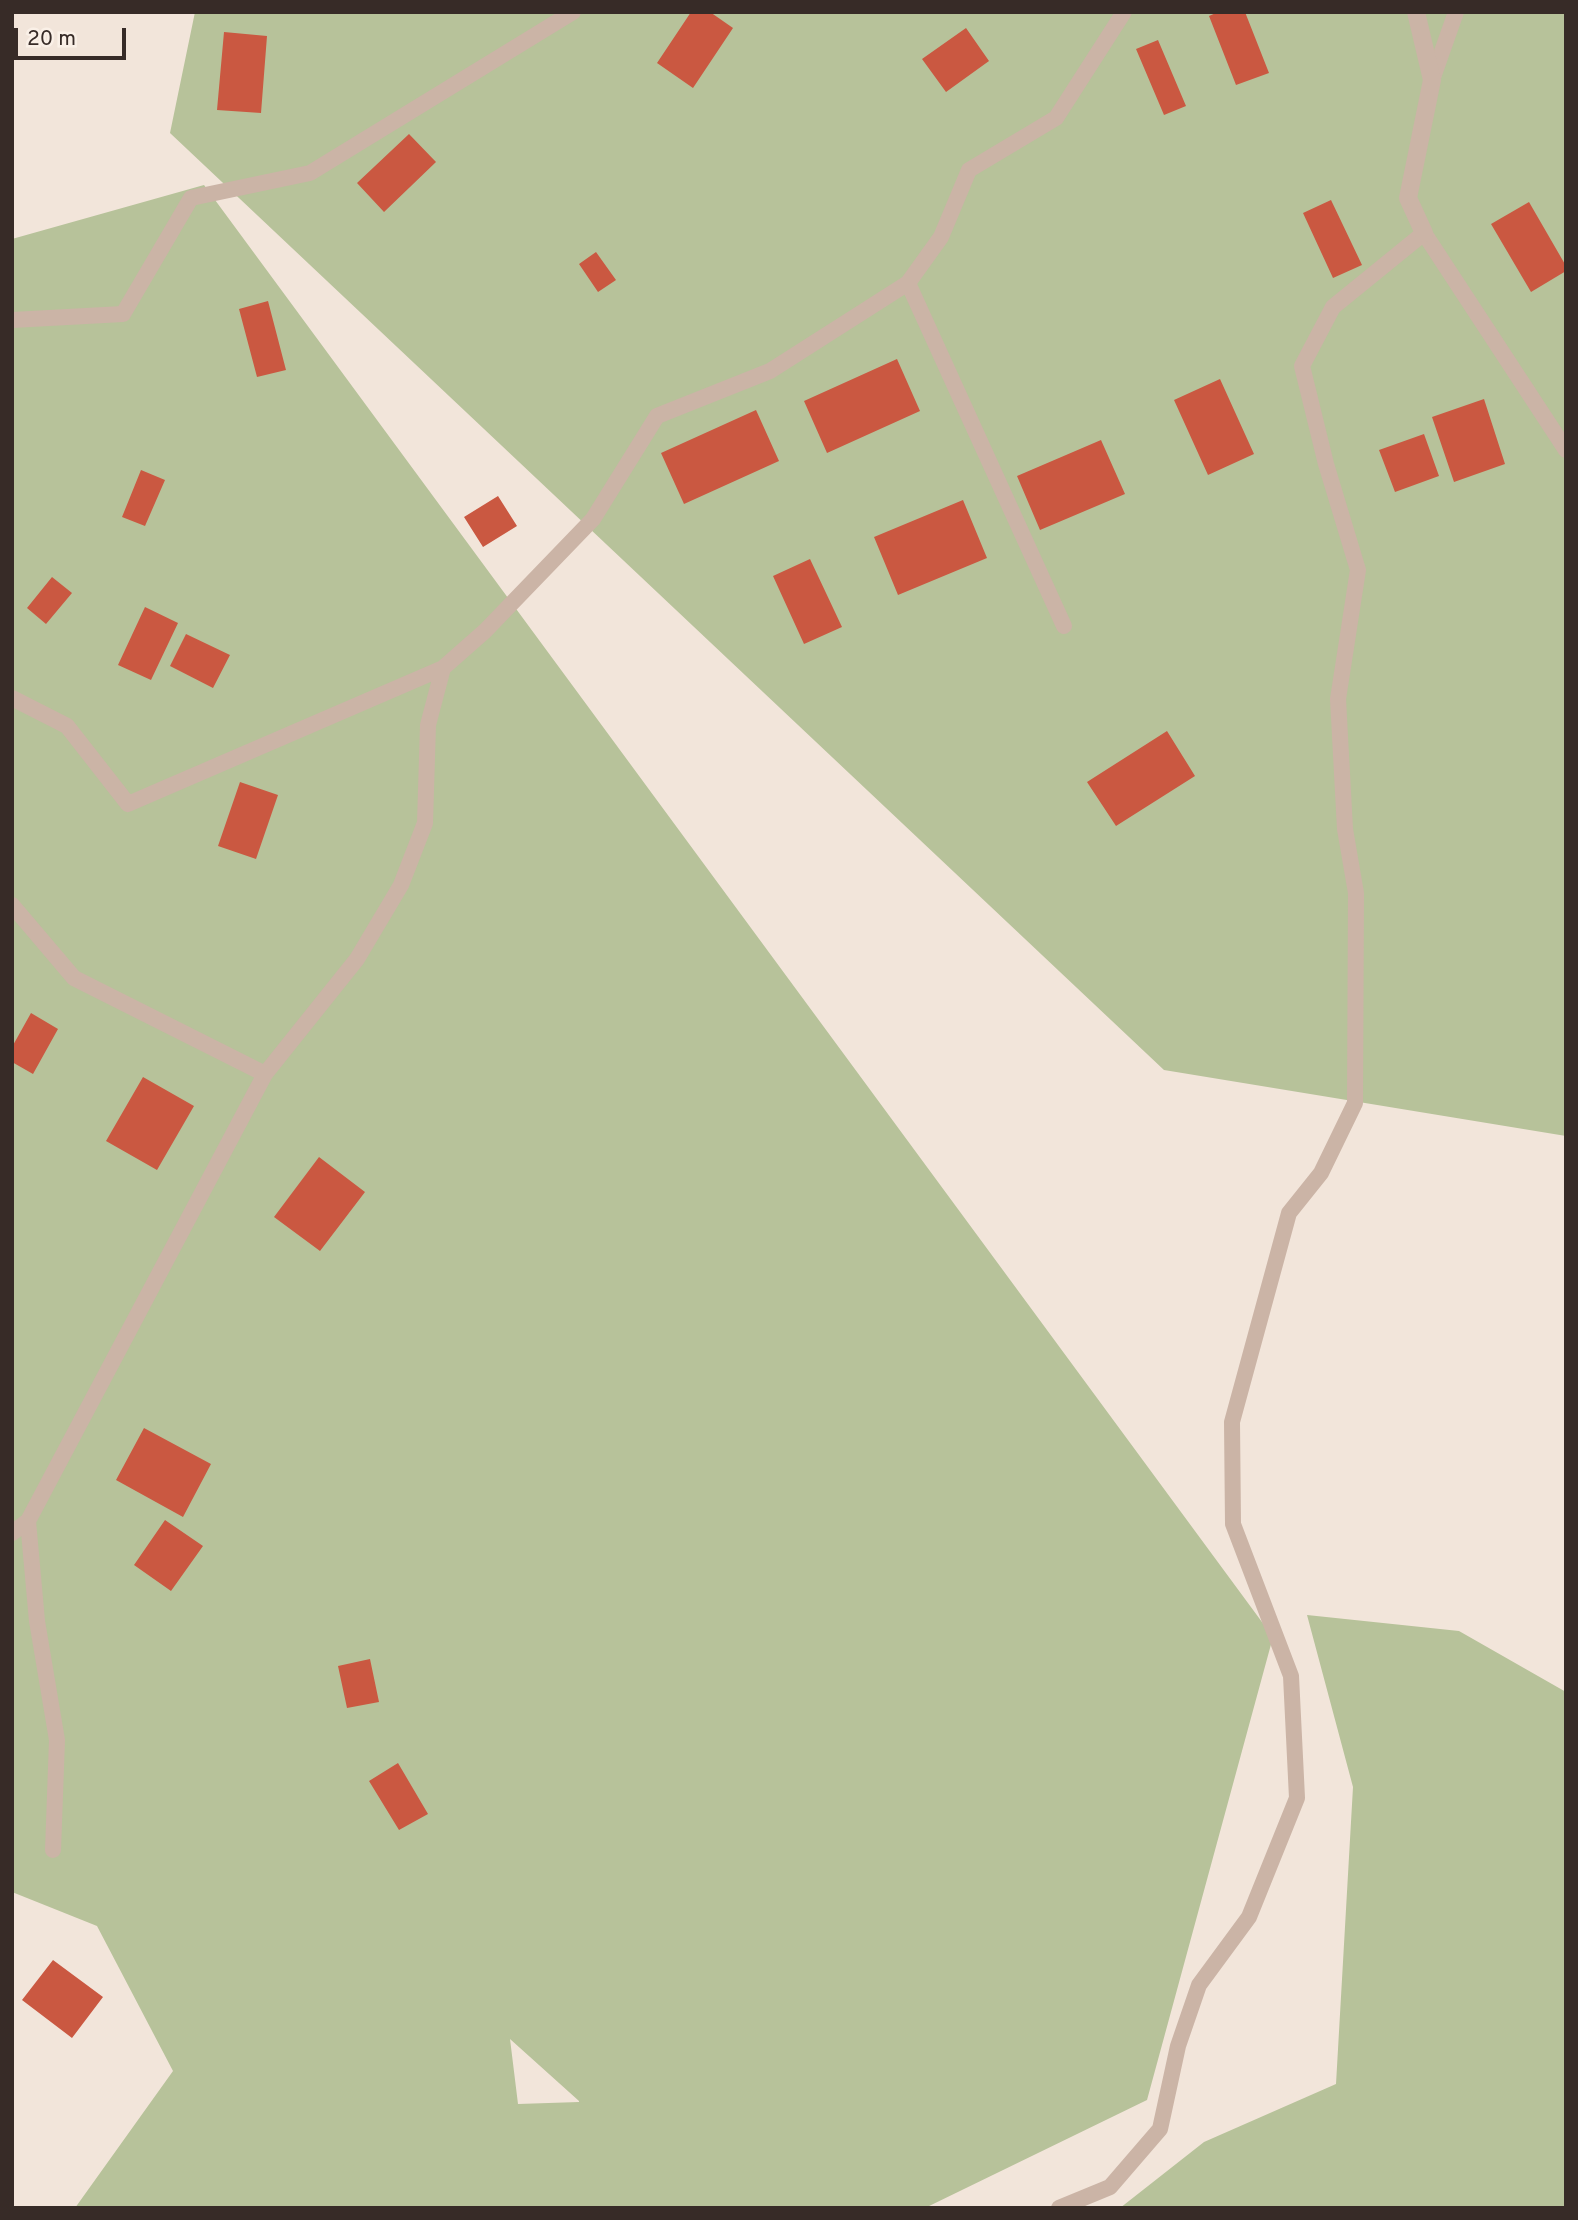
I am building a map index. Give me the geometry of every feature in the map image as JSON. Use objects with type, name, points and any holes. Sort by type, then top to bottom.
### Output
[{"type":"street","points":[[1416,12],[1432,80],[1408,198],[1424,233]]},
{"type":"lane","points":[[12,320],[124,314],[191,198],[310,173],[573,12]]},
{"type":"lane","points":[[12,698],[67,726],[128,804],[443,668],[485,631],[593,519],[657,416],[770,372],[908,283],[941,237],[969,170],[1056,118],[1124,12]]},
{"type":"lane","points":[[1432,80],[1456,12]]},
{"type":"lane","points":[[1059,2208],[1110,2187],[1160,2129],[1178,2046],[1199,1985],[1249,1917],[1297,1798],[1292,1676],[1233,1524],[1232,1422],[1289,1213],[1321,1174],[1355,1103],[1356,893],[1345,829],[1338,699],[1358,570],[1326,464],[1302,366],[1333,307],[1424,233],[1566,450]]},
{"type":"lane","points":[[908,283],[1064,626]]},
{"type":"lane","points":[[12,1533],[28,1521],[265,1074],[357,959],[401,885],[425,822],[428,725],[443,668]]},
{"type":"lane","points":[[12,905],[74,978],[265,1074]]},
{"type":"lane","points":[[28,1521],[37,1621],[57,1740],[53,1850]]},
{"type":"green space","points":[[195,12],[1566,12],[1566,1136],[1164,1070],[170,133]]},
{"type":"green space","points":[[204,185],[1273,1637],[1147,2100],[925,2208],[75,2208],[173,2071],[97,1926],[12,1892],[12,239]],"holes":[[[510,2039],[579,2101],[518,2104]]]},
{"type":"green space","points":[[1307,1615],[1459,1631],[1566,1692],[1566,2208],[1120,2208],[1204,2142],[1336,2084],[1353,1787]]},
{"type":"building","points":[[691,12],[710,12],[733,28],[693,88],[657,63]]},
{"type":"building","points":[[1218,12],[1245,12],[1269,73],[1236,85],[1209,16]]},
{"type":"building","points":[[966,28],[989,61],[946,92],[922,59]]},
{"type":"building","points":[[224,32],[267,36],[261,113],[217,110]]},
{"type":"building","points":[[1158,40],[1186,106],[1164,115],[1136,49]]},
{"type":"building","points":[[409,134],[436,162],[384,212],[357,183]]},
{"type":"building","points":[[1331,200],[1362,265],[1333,278],[1303,213]]},
{"type":"building","points":[[1529,202],[1566,266],[1566,271],[1531,292],[1491,224]]},
{"type":"building","points":[[596,252],[616,280],[598,292],[579,264]]},
{"type":"building","points":[[268,301],[286,370],[257,377],[239,309]]},
{"type":"building","points":[[897,359],[920,411],[827,453],[804,401]]},
{"type":"building","points":[[1220,379],[1254,454],[1208,475],[1174,400]]},
{"type":"building","points":[[1484,399],[1505,464],[1454,482],[1432,417]]},
{"type":"building","points":[[756,410],[779,461],[684,504],[661,453]]},
{"type":"building","points":[[1424,434],[1439,476],[1395,492],[1379,450]]},
{"type":"building","points":[[1101,440],[1125,494],[1040,530],[1017,476]]},
{"type":"building","points":[[141,470],[165,480],[145,526],[122,517]]},
{"type":"building","points":[[498,496],[517,526],[483,547],[464,517]]},
{"type":"building","points":[[963,500],[987,558],[898,595],[874,537]]},
{"type":"building","points":[[810,559],[842,627],[804,644],[773,576]]},
{"type":"building","points":[[52,577],[72,593],[46,624],[27,608]]},
{"type":"building","points":[[145,607],[178,623],[151,680],[118,665]]},
{"type":"building","points":[[186,634],[230,655],[213,688],[170,666]]},
{"type":"building","points":[[1167,731],[1195,776],[1116,826],[1087,782]]},
{"type":"building","points":[[240,782],[278,795],[256,859],[218,846]]},
{"type":"building","points":[[31,1013],[58,1029],[33,1074],[12,1062],[12,1047]]},
{"type":"building","points":[[143,1077],[194,1106],[157,1170],[106,1141]]},
{"type":"building","points":[[319,1157],[365,1192],[320,1251],[274,1217]]},
{"type":"building","points":[[144,1428],[211,1464],[183,1517],[116,1480]]},
{"type":"building","points":[[165,1520],[203,1546],[171,1591],[134,1565]]},
{"type":"building","points":[[370,1659],[379,1702],[347,1708],[338,1666]]},
{"type":"building","points":[[398,1763],[428,1814],[399,1830],[369,1781]]},
{"type":"building","points":[[53,1960],[103,1997],[72,2038],[22,2000]]}]
